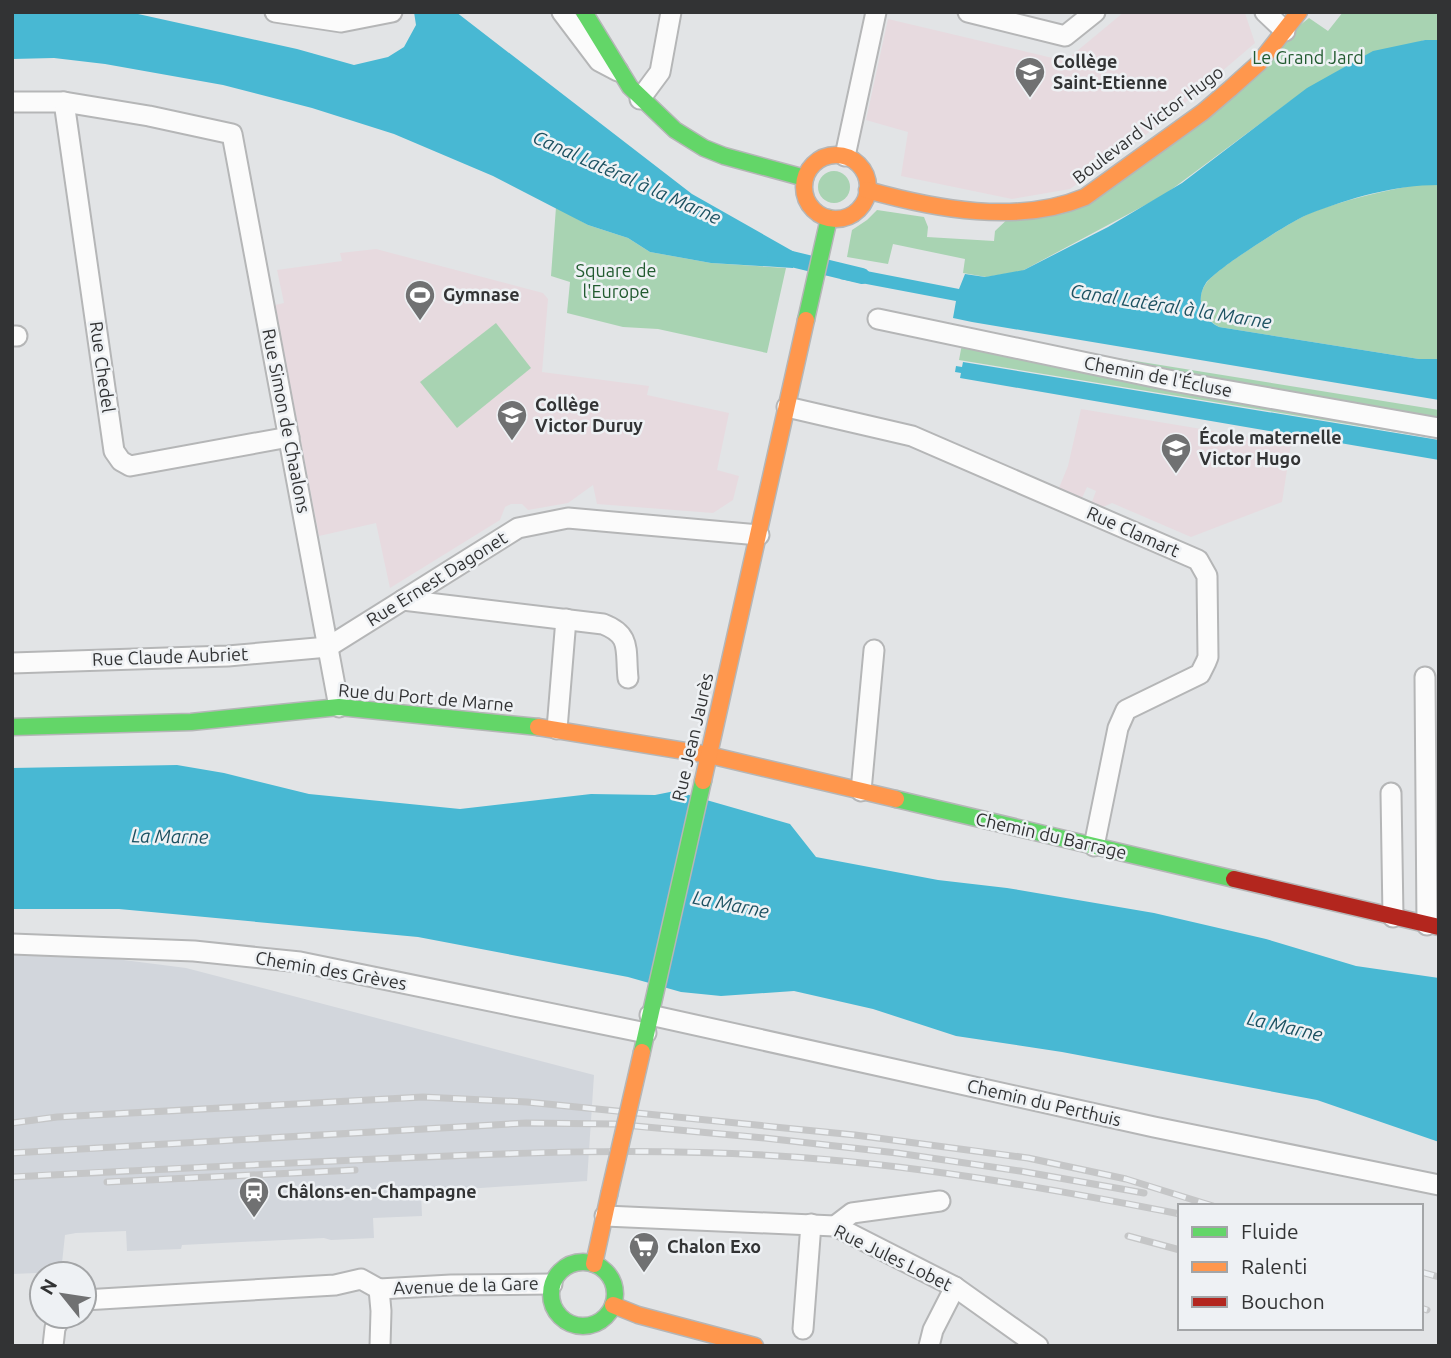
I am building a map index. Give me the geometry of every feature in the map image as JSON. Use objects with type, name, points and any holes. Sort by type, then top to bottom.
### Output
[{"type":"main road","points":[[584,12],[620,72],[640,99],[675,130],[704,148],[724,156],[805,177]]},
{"type":"main road","name":"Boulevard Victor Hugo","points":[[867,190],[895,198],[997,214],[1019,215],[1070,204],[1085,197],[1203,112],[1259,63],[1299,12]]},
{"type":"main road","points":[[845,156],[860,166],[864,173],[867,190],[865,200],[853,213],[828,226],[806,198],[805,177],[816,161],[825,157],[845,156]]},
{"type":"main road","name":"Rue Jean Jaurès","points":[[594,1264],[828,226]]},
{"type":"main road","name":"Rue du Port de Marne","points":[[12,727],[191,722],[339,707],[557,729],[708,762]]},
{"type":"main road","name":"Chemin du Barrage","points":[[708,762],[860,791],[1433,926]]},
{"type":"main road","points":[[572,1264],[594,1264],[608,1275],[613,1284],[613,1305],[602,1320],[594,1324],[576,1325],[566,1322],[553,1305],[552,1284],[556,1276],[572,1264]]},
{"type":"main road","points":[[613,1305],[638,1315],[755,1346]]},
{"type":"main road","points":[[572,1346],[576,1325]]},
{"type":"street","points":[[275,12],[341,17],[392,12]]},
{"type":"street","points":[[562,12],[599,61],[620,72]]},
{"type":"street","points":[[640,99],[660,72],[671,12]]},
{"type":"street","points":[[845,156],[876,12]]},
{"type":"street","points":[[968,12],[1065,36],[1095,12]]},
{"type":"street","points":[[1265,12],[1285,30]]},
{"type":"street","points":[[12,102],[64,102]]},
{"type":"street","name":"Rue Simon de Chaalons","points":[[64,102],[149,116],[232,134],[339,707]]},
{"type":"street","name":"Rue Chedel","points":[[64,102],[114,451],[121,461],[130,466],[289,437]]},
{"type":"street","name":"Chemin de l'Écluse","points":[[878,319],[1173,381],[1439,428]]},
{"type":"street","name":"Rue Clamart","points":[[787,407],[912,436],[1198,560],[1207,576],[1208,657],[1200,674],[1126,710],[1118,728],[1094,846]]},
{"type":"street","name":"Rue Ernest Dagonet","points":[[328,648],[519,528],[568,518],[759,535]]},
{"type":"street","points":[[403,600],[603,624],[618,630],[624,636],[628,678]]},
{"type":"street","points":[[557,729],[566,619]]},
{"type":"street","name":"Rue Claude Aubriet","points":[[12,663],[228,656],[328,648]]},
{"type":"street","points":[[860,791],[874,650]]},
{"type":"street","points":[[1425,677],[1433,926]]},
{"type":"street","points":[[1391,793],[1393,917]]},
{"type":"street","name":"Chemin des Grèves","points":[[12,944],[194,951],[288,961],[648,1025]]},
{"type":"street","name":"Chemin du Perthuis","points":[[648,1025],[1439,1185]]},
{"type":"street","points":[[835,1226],[852,1213],[940,1201]]},
{"type":"street","name":"Rue Jules Lobet","points":[[605,1216],[835,1226],[955,1287],[1038,1346]]},
{"type":"street","points":[[803,1329],[811,1224]]},
{"type":"street","name":"Avenue de la Gare","points":[[98,1299],[335,1285],[361,1279],[379,1289],[552,1284]]},
{"type":"street","points":[[929,1346],[933,1330],[955,1287]]},
{"type":"street","points":[[379,1289],[380,1346]]},
{"type":"shaded area","name":"Collège Saint-Etienne","points":[[1124,12],[1245,13],[1255,43],[1159,125],[1070,189],[1012,199],[901,176],[908,132],[866,120],[888,19],[1065,61]]},
{"type":"shaded area","name":"Collège Victor Duruy","points":[[376,249],[543,293],[548,299],[542,372],[649,386],[647,395],[729,413],[717,470],[739,476],[733,500],[713,513],[597,504],[593,485],[568,503],[528,510],[522,504],[511,504],[505,507],[500,520],[390,588],[376,523],[319,536],[275,305],[284,303],[277,270],[342,261],[340,253]]},
{"type":"shaded area","name":"École maternelle Victor Hugo","points":[[1081,409],[1291,444],[1282,502],[1191,537],[1112,503],[1103,507],[1092,502],[1096,491],[1087,487],[1082,498],[1059,488],[1068,466]]},
{"type":"shaded area","points":[[12,955],[108,958],[186,968],[594,1075],[587,1181],[421,1192],[422,1216],[373,1218],[374,1238],[182,1245],[181,1249],[127,1251],[126,1231],[76,1233],[65,1235],[62,1260],[28,1260],[28,1273],[12,1274]]},
{"type":"green space","name":"Le Grand Jard","points":[[1343,12],[1439,12],[1439,40],[1425,40],[1351,63],[1289,102],[1164,195],[1022,271],[986,277],[963,273],[965,259],[893,244],[888,264],[847,257],[852,230],[877,210],[924,217],[928,227],[927,237],[994,241],[995,231],[1013,214],[1083,198],[1309,18],[1328,31]]},
{"type":"green space","points":[[834,171],[845,176],[850,187],[845,198],[834,203],[823,198],[818,187],[823,176]]},
{"type":"green space","points":[[1415,185],[1439,185],[1439,359],[1419,359],[1219,327],[1204,313],[1201,295],[1207,282],[1225,266],[1272,234],[1323,208]]},
{"type":"green space","name":"Square de l'Europe","points":[[556,207],[588,225],[628,238],[650,252],[711,263],[786,268],[767,353],[658,329],[623,327],[567,313],[570,282],[551,276]]},
{"type":"green space","points":[[496,323],[531,368],[457,428],[420,382]]},
{"type":"green space","points":[[963,339],[1439,429],[1439,439],[959,360]]},
{"type":"green space","points":[[999,339],[1439,410],[1439,425]]},
{"type":"water","points":[[12,12],[129,12],[297,49],[354,65],[388,57],[404,47],[416,25],[414,12],[456,12],[692,194],[796,253],[793,268],[711,263],[650,252],[628,238],[588,225],[493,176],[394,134],[312,108],[223,85],[105,64],[54,58],[12,59]]},
{"type":"water","points":[[1425,40],[1439,40],[1439,185],[1405,187],[1372,194],[1300,218],[1254,246],[1213,276],[1203,289],[1201,302],[1208,319],[1219,327],[1419,359],[1439,359],[1439,400],[972,322],[953,318],[956,301],[840,279],[843,264],[851,268],[959,289],[965,274],[985,277],[1024,270],[1108,227],[1182,183],[1307,88],[1373,51]]},
{"type":"water","points":[[963,362],[1439,440],[1439,460],[960,378],[961,373],[955,372],[956,366],[962,367]]},
{"type":"water","name":"La Marne","points":[[177,765],[224,773],[309,794],[460,809],[591,794],[655,795],[675,791],[790,824],[816,857],[938,880],[1007,888],[1154,913],[1266,939],[1356,966],[1439,978],[1439,1142],[1317,1100],[1062,1052],[956,1036],[873,1009],[794,991],[721,996],[681,992],[628,977],[418,937],[119,909],[12,909],[12,768]]},
{"type":"waterway","name":"Canal Latéral à la Marne","points":[[775,255],[862,276]]},
{"type":"railway","points":[[12,1123],[57,1117],[423,1097],[527,1102],[855,1135],[1028,1158],[1126,1179],[1207,1204]]},
{"type":"railway","points":[[12,1153],[526,1123],[614,1124],[897,1153],[1144,1193]]},
{"type":"railway","points":[[12,1177],[527,1153],[728,1153],[929,1171],[1030,1186],[1178,1214]]},
{"type":"railway","points":[[107,1182],[355,1170]]},
{"type":"railway","points":[[1128,1236],[1178,1249]]},
{"type":"railway","points":[[1423,1273],[1439,1277]]},
{"type":"railway","points":[[1423,1309],[1427,1310]]},
{"type":"traffic: fast","points":[[584,12],[630,87],[675,130],[704,148],[724,156],[805,178]]},
{"type":"traffic: fast","points":[[806,320],[829,218]]},
{"type":"traffic: fast","points":[[12,727],[191,722],[339,707],[538,727]]},
{"type":"traffic: fast","points":[[642,1052],[703,781]]},
{"type":"traffic: fast","points":[[896,799],[1234,879]]},
{"type":"traffic: fast","points":[[583,1262],[606,1271],[615,1294],[606,1317],[583,1326],[560,1317],[551,1294],[560,1271],[583,1262]]},
{"type":"traffic: slow","points":[[867,190],[948,208],[1005,212],[1059,206],[1085,197],[1203,112],[1230,89],[1259,63],[1299,12]]},
{"type":"traffic: slow","points":[[836,155],[854,161],[862,169],[868,187],[862,205],[854,213],[836,219],[818,213],[810,205],[804,187],[810,169],[818,161],[836,155]]},
{"type":"traffic: slow","points":[[703,781],[806,320]]},
{"type":"traffic: slow","points":[[538,727],[709,755],[896,799]]},
{"type":"traffic: slow","points":[[609,1195],[642,1052]]},
{"type":"traffic: slow","points":[[594,1264],[609,1195]]},
{"type":"traffic: slow","points":[[613,1305],[638,1315],[755,1346]]},
{"type":"traffic: jam","points":[[1234,879],[1439,927]]},
{"type":"place","name":"Collège Saint-Etienne","points":[[1030,99]]},
{"type":"place","name":"Gymnase","points":[[420,322]]},
{"type":"place","name":"Collège Victor Duruy","points":[[512,442]]},
{"type":"place","name":"École maternelle Victor Hugo","points":[[1176,475]]},
{"type":"place","name":"Châlons-en-Champagne","points":[[254,1219]]},
{"type":"place","name":"Chalon Exo","points":[[644,1274]]}]
